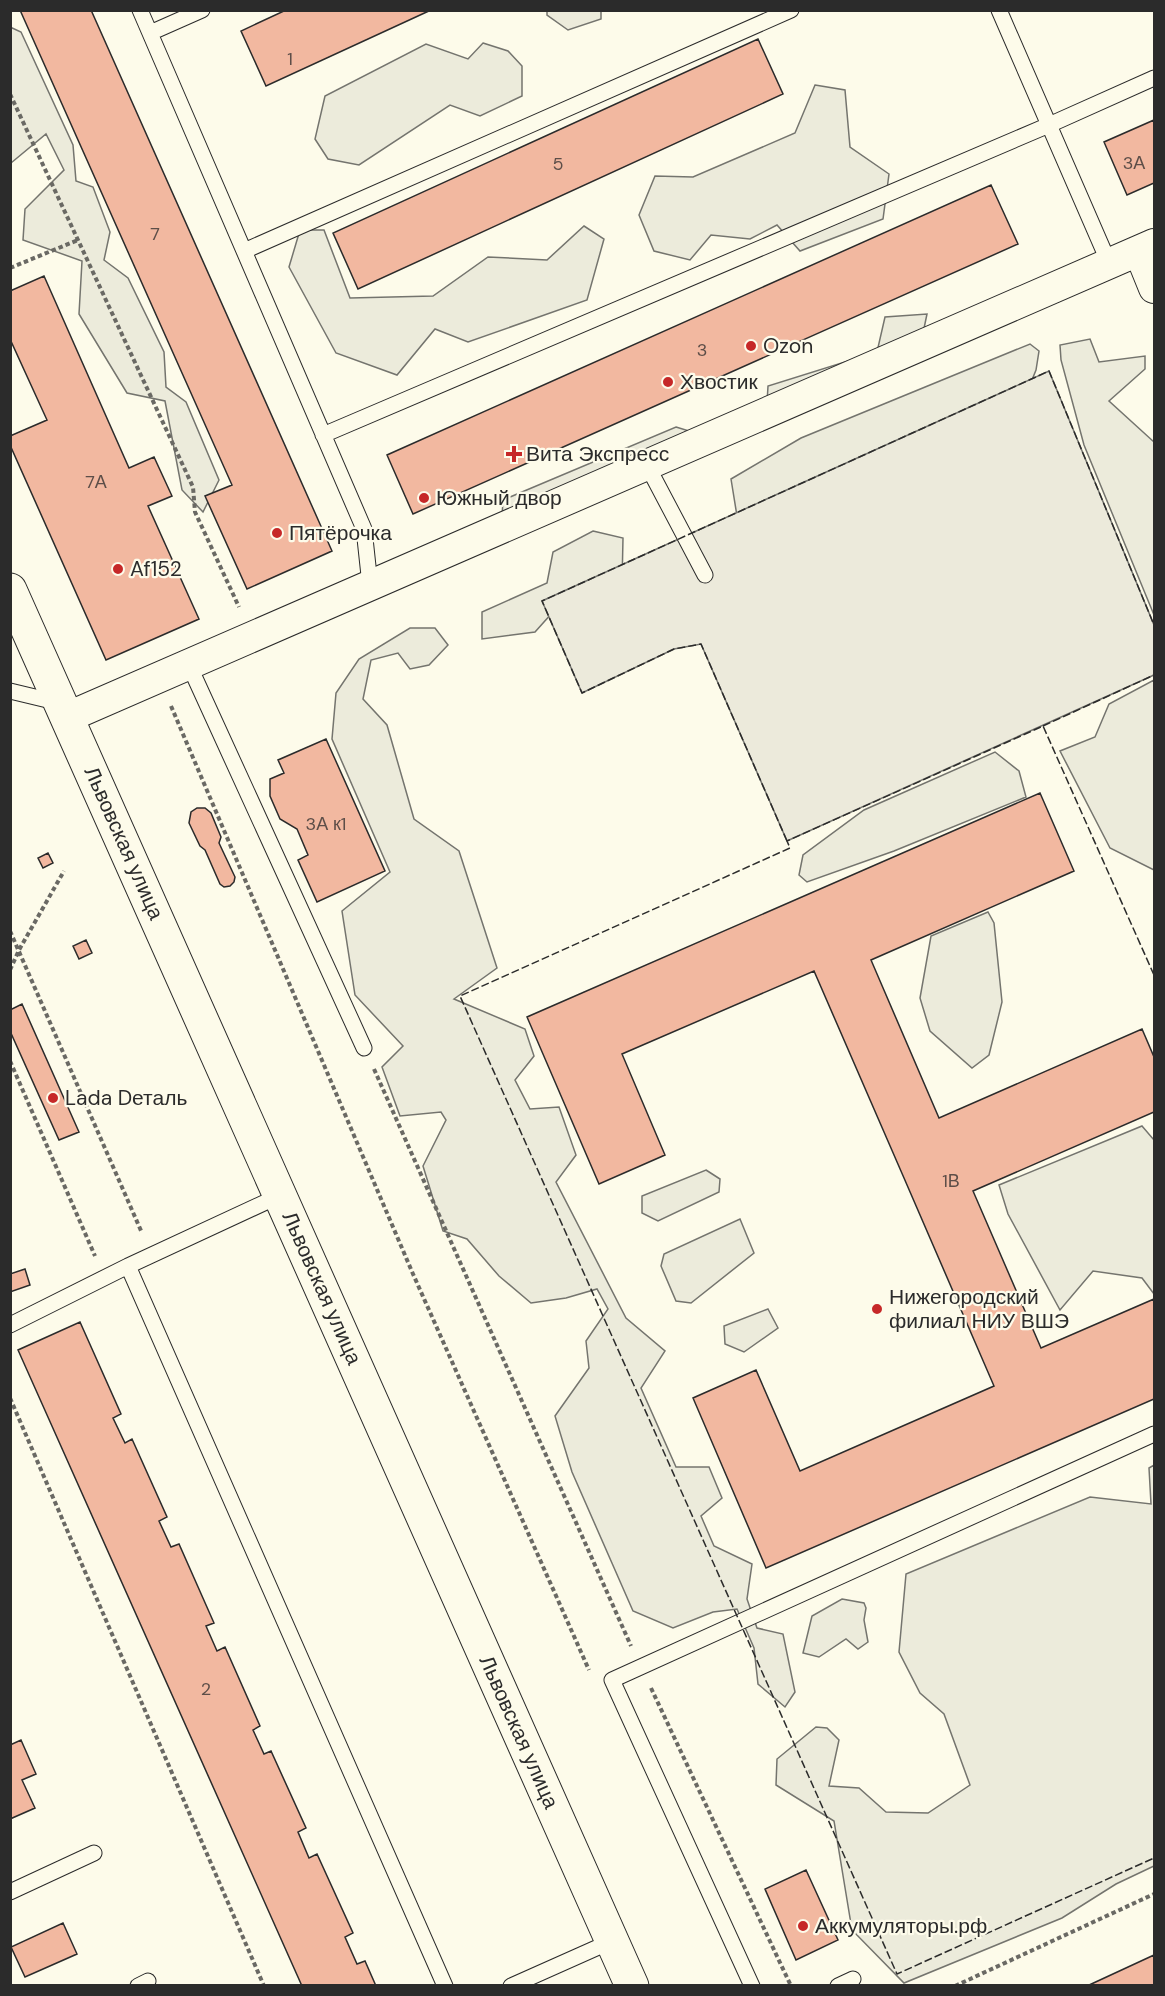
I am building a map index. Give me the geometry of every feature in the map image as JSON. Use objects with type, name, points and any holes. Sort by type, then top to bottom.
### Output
[{"type":"main road","name":"Львовская улица","points":[[10,590],[632,1986]]},
{"type":"street","points":[[64,710],[159,678],[1147,247],[1155,288]]},
{"type":"lane","points":[[140,10],[364,529],[370,585]]},
{"type":"lane","points":[[150,33],[202,10]]},
{"type":"lane","points":[[244,251],[790,10]]},
{"type":"lane","points":[[999,10],[1109,263]]},
{"type":"lane","points":[[323,435],[1155,78]]},
{"type":"lane","points":[[647,465],[705,575]]},
{"type":"lane","points":[[189,665],[364,1048]]},
{"type":"lane","points":[[10,691],[64,710]]},
{"type":"lane","points":[[10,1324],[280,1195]]},
{"type":"lane","points":[[128,1266],[445,1986]]},
{"type":"lane","points":[[752,1986],[612,1680],[1155,1434]]},
{"type":"lane","points":[[10,1892],[94,1853]]},
{"type":"lane","points":[[511,1986],[612,1941]]},
{"type":"lane","points":[[838,1986],[853,1979]]},
{"type":"path","points":[[10,94],[193,487],[195,512],[253,636]]},
{"type":"path","points":[[10,268],[78,240]]},
{"type":"path","points":[[159,678],[413,1274],[588,1669],[612,1680]]},
{"type":"path","points":[[10,970],[64,871]]},
{"type":"path","points":[[10,931],[152,1255]]},
{"type":"path","points":[[364,1048],[641,1667],[791,1986]]},
{"type":"path","points":[[10,1061],[104,1278]]},
{"type":"path","points":[[10,1398],[264,1986]]},
{"type":"path","points":[[955,1986],[1155,1894]]},
{"type":"shaded area","points":[[547,11],[601,11],[601,19],[568,30],[547,15]]},
{"type":"shaded area","points":[[10,27],[21,32],[73,145],[76,181],[93,187],[110,232],[104,260],[128,278],[164,352],[166,387],[186,402],[219,480],[203,512],[182,490],[165,401],[127,393],[79,314],[82,261],[23,240],[25,209],[64,170],[46,134],[11,163]]},
{"type":"shaded area","points":[[483,43],[508,51],[522,66],[522,96],[480,116],[450,105],[359,165],[328,159],[315,139],[325,96],[426,44],[468,59]]},
{"type":"shaded area","points":[[815,85],[845,90],[850,147],[889,174],[883,219],[800,251],[777,225],[750,239],[711,235],[690,260],[654,251],[639,215],[655,176],[693,177],[795,133]]},
{"type":"shaded area","points":[[584,226],[604,239],[587,300],[468,342],[435,329],[397,375],[336,353],[289,267],[300,230],[324,230],[350,298],[433,296],[488,257],[547,260]]},
{"type":"shaded area","points":[[927,314],[917,362],[767,403],[768,386],[877,352],[885,317]]},
{"type":"shaded area","points":[[1090,339],[1099,362],[1145,356],[1145,369],[1109,401],[1154,442],[1154,615],[1084,445],[1061,360],[1060,345]]},
{"type":"shaded area","points":[[1030,344],[1039,351],[1036,370],[1025,397],[737,516],[731,479],[801,438]]},
{"type":"shaded area","points":[[1049,371],[1154,625],[1154,675],[787,841],[701,644],[674,649],[582,693],[542,601]]},
{"type":"shaded area","points":[[676,427],[699,434],[502,517],[503,500]]},
{"type":"shaded area","points":[[593,531],[623,538],[622,584],[561,603],[535,632],[482,639],[482,612],[547,583],[553,552]]},
{"type":"shaded area","points":[[410,628],[435,628],[448,645],[429,665],[410,669],[398,653],[371,660],[363,699],[387,725],[414,819],[459,851],[497,968],[454,999],[525,1029],[534,1056],[515,1080],[530,1109],[559,1107],[576,1155],[556,1182],[626,1318],[665,1351],[641,1388],[676,1467],[709,1467],[722,1498],[701,1516],[714,1546],[752,1564],[747,1599],[757,1628],[783,1634],[795,1692],[785,1707],[758,1684],[754,1648],[737,1609],[713,1612],[673,1628],[633,1611],[572,1472],[555,1416],[589,1368],[586,1341],[608,1309],[597,1289],[566,1298],[531,1303],[499,1276],[467,1239],[443,1231],[423,1166],[446,1120],[441,1112],[400,1116],[382,1067],[403,1046],[355,995],[342,911],[390,872],[332,739],[336,693],[359,659]]},
{"type":"shaded area","points":[[1154,680],[1154,870],[1110,848],[1060,751],[1095,737],[1109,704]]},
{"type":"shaded area","points":[[995,752],[1019,771],[1026,797],[894,851],[807,882],[799,875],[803,855],[864,810]]},
{"type":"shaded area","points":[[988,912],[994,923],[1002,1002],[989,1055],[972,1068],[930,1031],[920,998],[931,936]]},
{"type":"shaded area","points":[[1142,1126],[1154,1140],[1154,1294],[1142,1278],[1093,1271],[1060,1310],[1008,1214],[999,1185]]},
{"type":"shaded area","points":[[706,1170],[720,1179],[719,1192],[658,1221],[642,1213],[642,1196]]},
{"type":"shaded area","points":[[740,1219],[754,1253],[691,1303],[676,1301],[661,1266],[664,1254]]},
{"type":"shaded area","points":[[768,1309],[778,1328],[744,1352],[725,1344],[724,1326]]},
{"type":"shaded area","points":[[1154,1465],[1154,1866],[1116,1884],[1062,1918],[904,1983],[852,1930],[834,1821],[776,1785],[777,1759],[816,1727],[827,1728],[839,1740],[829,1786],[859,1788],[886,1812],[928,1813],[970,1785],[944,1714],[920,1693],[899,1652],[906,1574],[1090,1497],[1151,1504],[1149,1468]]},
{"type":"shaded area","points":[[842,1599],[864,1603],[868,1642],[858,1649],[846,1639],[819,1657],[803,1653],[812,1616]]},
{"type":"building","points":[[20,10],[91,10],[332,551],[247,589],[205,496],[232,485]]},
{"type":"building","points":[[286,10],[431,10],[266,86],[241,31]]},
{"type":"building","points":[[758,39],[783,94],[358,289],[333,233]]},
{"type":"building","points":[[1154,120],[1154,183],[1127,195],[1104,142]]},
{"type":"building","points":[[991,185],[1018,244],[413,514],[387,455]]},
{"type":"building","points":[[44,276],[129,468],[154,457],[172,496],[148,506],[199,619],[106,660],[10,445],[10,436],[47,420],[10,339],[10,291]]},
{"type":"building","points":[[326,739],[385,871],[317,902],[298,860],[308,855],[297,829],[280,819],[270,796],[270,779],[284,773],[278,760]]},
{"type":"building","points":[[1040,793],[1074,871],[871,960],[939,1118],[1142,1029],[1154,1057],[1154,1112],[973,1191],[1041,1348],[1154,1299],[1154,1399],[766,1568],[693,1398],[756,1370],[800,1471],[994,1386],[904,1178],[814,971],[622,1054],[665,1155],[599,1184],[527,1017]]},
{"type":"building","points":[[197,808],[205,808],[211,813],[221,837],[219,843],[235,877],[230,886],[224,887],[220,884],[205,850],[200,846],[189,823],[191,812]]},
{"type":"building","points":[[48,853],[53,863],[43,868],[38,858]]},
{"type":"building","points":[[86,940],[92,953],[79,959],[73,946]]},
{"type":"building","points":[[22,1004],[79,1132],[59,1140],[10,1031],[10,1010]]},
{"type":"building","points":[[25,1269],[30,1285],[10,1292],[10,1274]]},
{"type":"building","points":[[80,1322],[121,1414],[113,1418],[125,1443],[132,1439],[167,1517],[159,1521],[171,1547],[179,1544],[214,1623],[206,1626],[217,1651],[225,1647],[260,1726],[253,1730],[264,1754],[271,1751],[306,1828],[298,1832],[309,1858],[317,1854],[353,1933],[345,1937],[357,1964],[365,1961],[376,1986],[302,1986],[18,1350]]},
{"type":"building","points":[[21,1740],[36,1774],[22,1780],[35,1808],[10,1819],[10,1745]]},
{"type":"building","points":[[806,1870],[838,1940],[796,1960],[765,1889]]},
{"type":"building","points":[[63,1923],[77,1954],[25,1977],[11,1947]]},
{"type":"building","points":[[1154,1955],[1154,1986],[1087,1986]]},
{"type":"fence","points":[[787,841],[701,644],[674,649],[582,693],[542,601],[1049,371],[1154,625]]},
{"type":"fence","points":[[1043,726],[1154,675]]},
{"type":"fence","points":[[1154,975],[1043,726],[787,841],[790,848],[460,996],[897,1974],[1154,1858]]},
{"type":"place","name":"Ozon","points":[[751,346]]},
{"type":"place","name":"Хвостик","points":[[668,382]]},
{"type":"place","name":"Вита Экспресс","points":[[514,454]]},
{"type":"place","name":"Южный двор","points":[[424,498]]},
{"type":"place","name":"Пятёрочка","points":[[277,533]]},
{"type":"place","name":"Af152","points":[[118,569]]},
{"type":"place","name":"Lada Dеталь","points":[[53,1098]]},
{"type":"place","name":"Нижегородский филиал НИУ ВШЭ","points":[[877,1309]]},
{"type":"place","name":"Аккумуляторы.рф","points":[[803,1926]]}]
